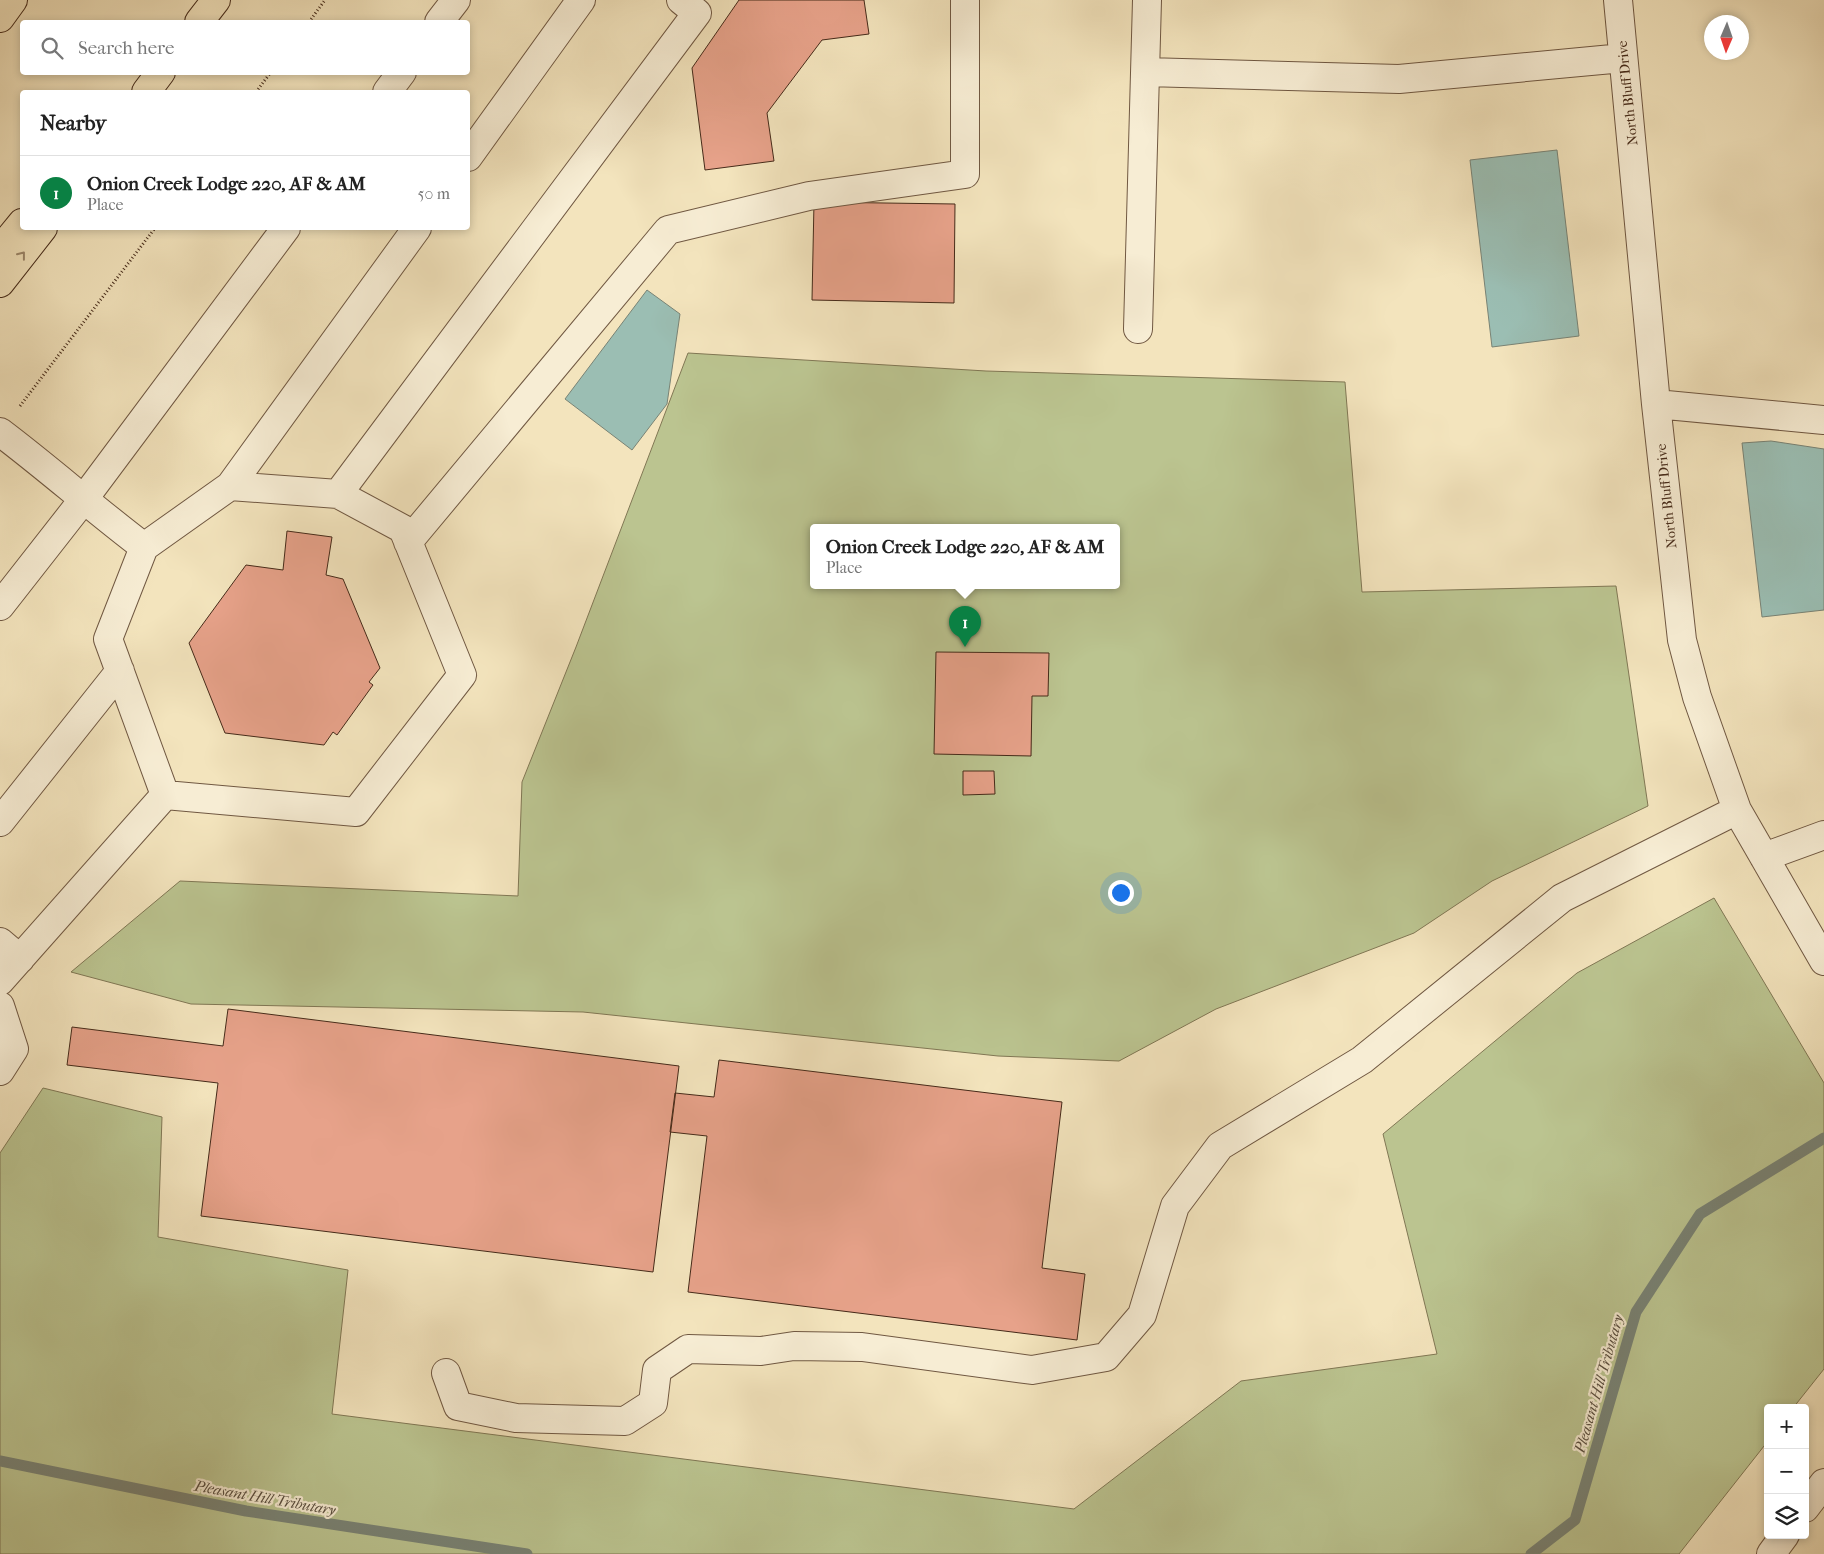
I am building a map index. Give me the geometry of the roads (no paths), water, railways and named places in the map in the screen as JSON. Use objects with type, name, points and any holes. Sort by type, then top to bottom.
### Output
[{"type":"main road","points":[[0,18],[13,0]]},
{"type":"main road","points":[[201,20],[216,0]]},
{"type":"main road","points":[[148,90],[159,75]]},
{"type":"main road","points":[[0,250],[20,225]]},
{"type":"main road","points":[[0,283],[41,230]]},
{"type":"street","points":[[441,20],[456,0]]},
{"type":"street","points":[[470,154],[581,0]]},
{"type":"street","points":[[408,542],[668,230],[809,196],[965,174],[964,0]]},
{"type":"street","points":[[1138,329],[1147,0]]},
{"type":"street","name":"North Bluff Drive","points":[[1618,0],[1656,404],[1682,640],[1697,697],[1737,810],[1824,961]]},
{"type":"street","points":[[338,494],[695,4]]},
{"type":"street","points":[[1146,72],[1399,79],[1623,58]]},
{"type":"street","points":[[388,90],[400,75]]},
{"type":"street","points":[[0,606],[83,500],[285,230]]},
{"type":"street","points":[[165,794],[108,639],[144,547],[230,486],[416,230]]},
{"type":"street","points":[[1656,404],[1824,420]]},
{"type":"street","points":[[0,432],[42,463],[83,500],[144,547]]},
{"type":"street","points":[[165,794],[356,812],[462,675],[403,528],[338,494],[230,486]]},
{"type":"street","points":[[0,822],[120,671]]},
{"type":"street","points":[[0,981],[10,950],[165,794]]},
{"type":"street","points":[[446,1373],[458,1406],[516,1418],[625,1421],[653,1403],[657,1370],[688,1350],[761,1351],[794,1346],[862,1347],[1032,1370],[1106,1357],[1142,1315],[1175,1206],[1220,1146],[1362,1060],[1562,898],[1737,810]]},
{"type":"street","points":[[1764,858],[1824,835]]},
{"type":"street","points":[[0,1006],[14,1049],[0,1071]]},
{"type":"street","points":[[1809,1503],[1824,1483]]},
{"type":"street","points":[[1771,1554],[1782,1539]]},
{"type":"water","points":[[1557,150],[1579,336],[1492,347],[1470,160]]},
{"type":"water","points":[[647,290],[680,314],[667,404],[632,450],[565,399]]},
{"type":"water","points":[[1771,441],[1824,449],[1824,610],[1762,617],[1742,443]]},
{"type":"waterway","name":"Pleasant Hill Tributary","points":[[1531,1554],[1575,1520],[1636,1312],[1700,1214],[1824,1138]]},
{"type":"waterway","name":"Pleasant Hill Tributary","points":[[0,1461],[246,1511],[527,1554]]},
{"type":"place","name":"Onion Creek Lodge 220, AF & AM","points":[[965,647]]}]
